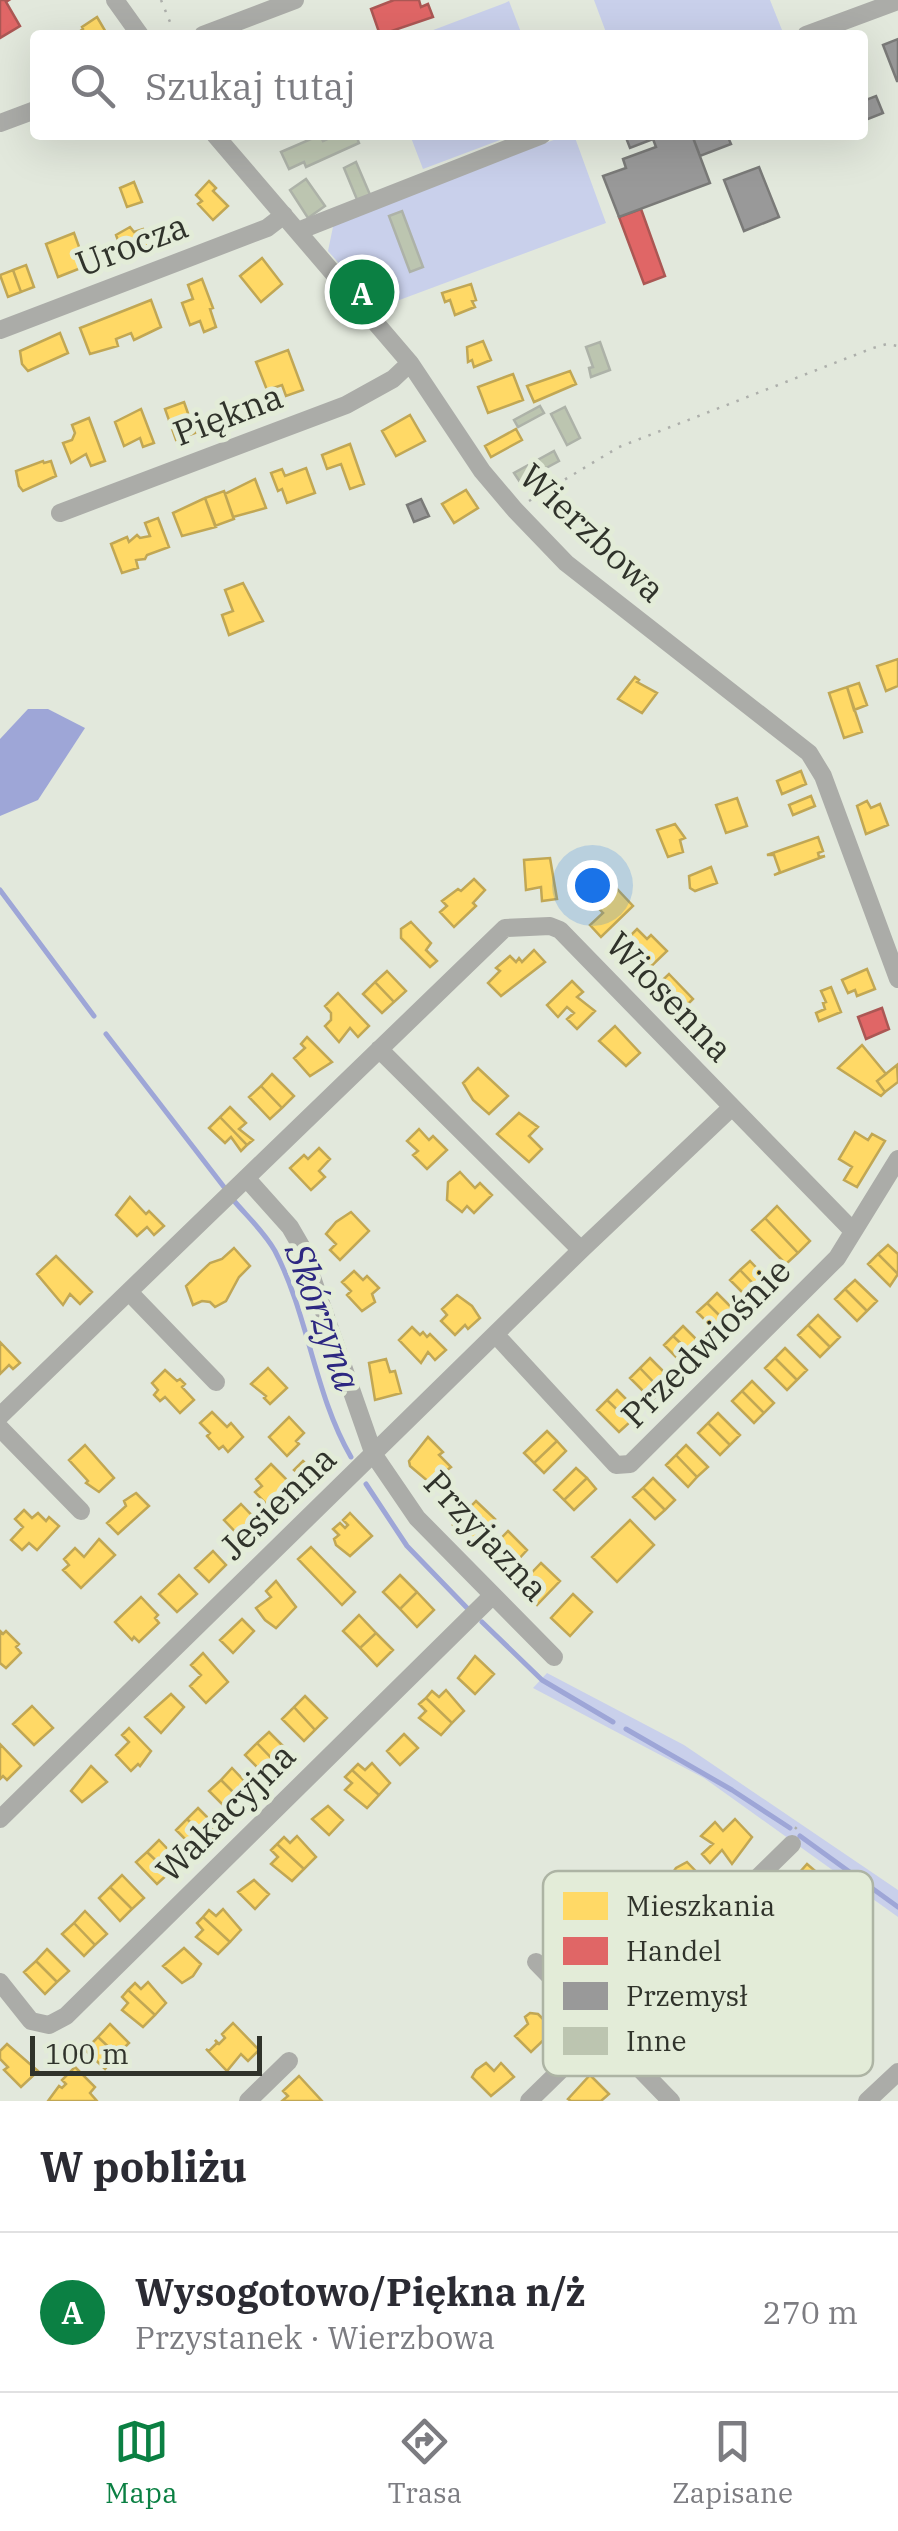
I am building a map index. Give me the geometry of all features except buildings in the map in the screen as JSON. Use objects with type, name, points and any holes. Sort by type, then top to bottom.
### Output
[{"type":"street","points":[[115,0],[136,30]]},
{"type":"street","points":[[216,30],[295,0]]},
{"type":"street","points":[[820,30],[898,1]]},
{"type":"street","points":[[0,123],[30,112]]},
{"type":"street","name":"Wierzbowa","points":[[219,140],[410,364],[498,493],[566,563],[680,656],[795,740],[815,760],[898,979]]},
{"type":"street","points":[[298,231],[529,140]]},
{"type":"street","name":"Urocza","points":[[0,330],[267,228],[284,215]]},
{"type":"street","name":"Piękna","points":[[60,513],[346,405],[393,379],[410,364]]},
{"type":"street","name":"Wiosenna","points":[[0,1416],[504,928],[550,926],[560,930],[852,1230]]},
{"type":"street","points":[[379,1049],[581,1250]]},
{"type":"street","name":"Jesienna","points":[[0,1820],[730,1108]]},
{"type":"street","name":"Przedwiośnie","points":[[496,1336],[616,1465],[630,1464],[837,1258],[898,1159]]},
{"type":"street","points":[[247,1179],[290,1227],[301,1246],[374,1456]]},
{"type":"street","points":[[129,1292],[216,1382]]},
{"type":"street","points":[[0,1428],[81,1511]]},
{"type":"street","name":"Przyjazna","points":[[374,1456],[418,1518],[554,1658]]},
{"type":"street","name":"Wakacyjna","points":[[0,1982],[31,2021],[49,2025],[66,2016],[494,1596]]},
{"type":"street","points":[[764,1871],[792,1844]]},
{"type":"street","points":[[536,1962],[543,1969]]},
{"type":"street","points":[[248,2101],[289,2061]]},
{"type":"street","points":[[868,2101],[898,2072]]},
{"type":"street","points":[[529,2101],[554,2076]]},
{"type":"street","points":[[648,2076],[672,2101]]},
{"type":"path","points":[[161,0],[170,22]]},
{"type":"path","points":[[524,504],[618,447],[872,348],[898,346]]},
{"type":"shaded area","points":[[594,0],[770,0],[782,30],[605,30]]},
{"type":"shaded area","points":[[509,1],[520,30],[433,30]]},
{"type":"shaded area","points":[[412,140],[500,140],[423,169]]},
{"type":"shaded area","points":[[554,140],[576,140],[606,223],[378,308],[328,251],[334,222]]},
{"type":"shaded area","points":[[547,1673],[684,1745],[870,1871],[834,1871],[704,1778],[533,1688]]},
{"type":"shaded area","points":[[873,1873],[898,1890],[898,1917],[873,1899]]},
{"type":"water","points":[[28,709],[48,709],[85,728],[38,800],[0,816],[0,739]]},
{"type":"waterway","name":"Skórzyna","points":[[0,890],[94,1016]]},
{"type":"waterway","name":"Skórzyna","points":[[106,1034],[224,1187]]},
{"type":"waterway","name":"Skórzyna","points":[[235,1202],[271,1244],[287,1276],[328,1407],[351,1457]]},
{"type":"waterway","name":"Skórzyna","points":[[366,1484],[407,1546],[469,1610]]},
{"type":"waterway","name":"Skórzyna","points":[[482,1622],[542,1680],[613,1722]]},
{"type":"waterway","name":"Skórzyna","points":[[626,1729],[790,1828]]},
{"type":"waterway","name":"Skórzyna","points":[[800,1836],[848,1871]]},
{"type":"waterway","name":"Skórzyna","points":[[873,1889],[898,1907]]},
{"type":"place","name":"Wysogotowo/Piękna n/ż","points":[[362,292]]}]
